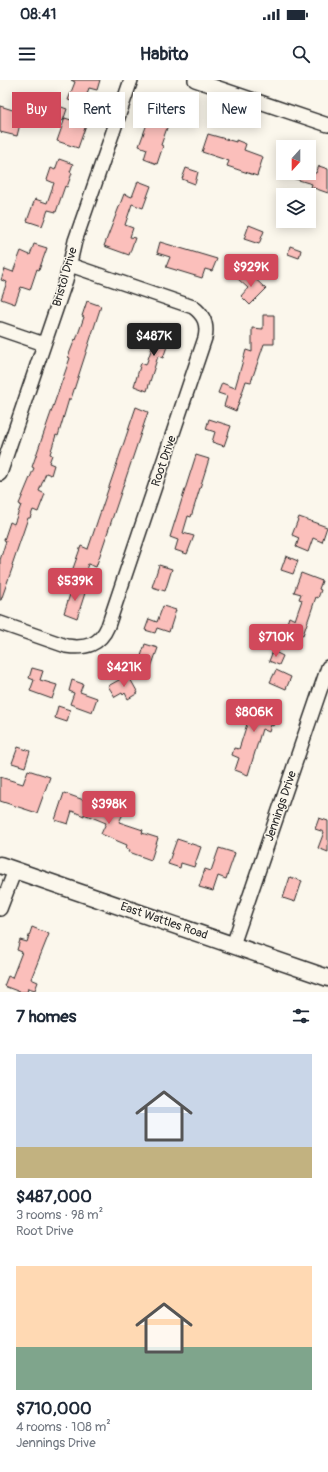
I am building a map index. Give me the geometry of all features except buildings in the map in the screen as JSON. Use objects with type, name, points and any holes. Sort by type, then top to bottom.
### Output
[{"type":"main road","name":"East Wattles Road","points":[[7,867],[328,978]]},
{"type":"street","name":"Bristol Drive","points":[[0,474],[70,264],[75,241],[130,80]]},
{"type":"street","points":[[195,80],[328,125]]},
{"type":"street","name":"Root Drive","points":[[0,623],[66,646],[87,646],[96,643],[102,637],[108,626],[205,338],[206,325],[203,317],[193,307],[70,264]]},
{"type":"street","points":[[0,329],[44,344]]},
{"type":"street","name":"Jennings Drive","points":[[233,945],[328,667]]},
{"type":"street","points":[[0,909],[7,867]]}]
